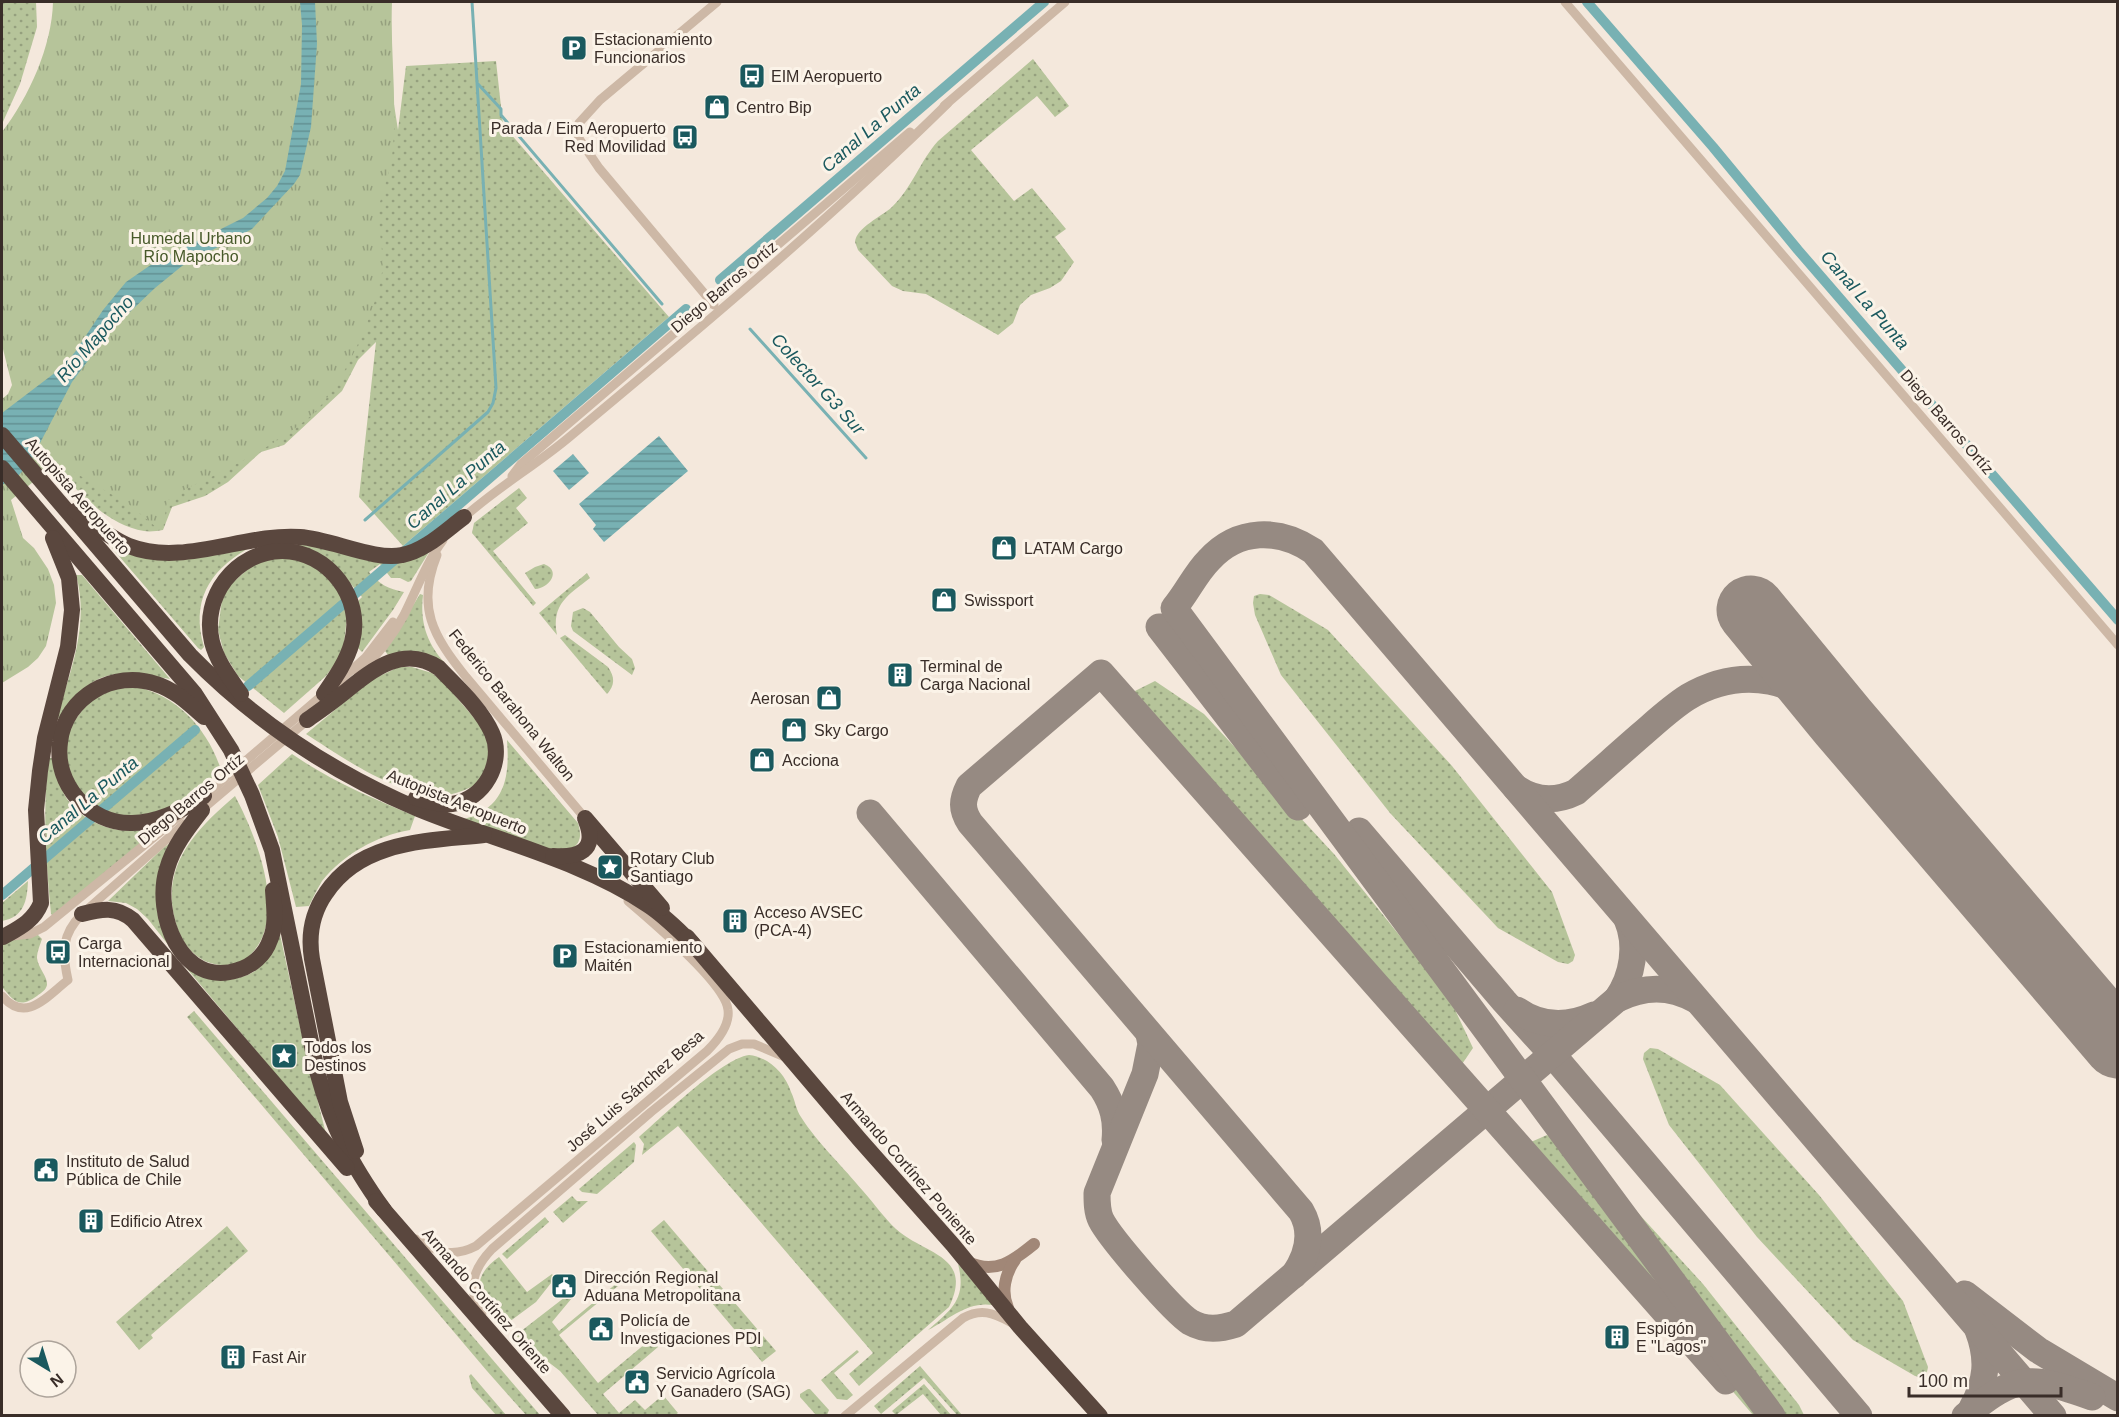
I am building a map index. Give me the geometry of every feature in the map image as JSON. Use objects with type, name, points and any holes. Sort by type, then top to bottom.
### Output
[{"type":"highway","name":"Autopista Aeropuerto","points":[[2,435],[190,655],[267,723],[364,784],[420,810],[543,855],[608,883],[650,906],[693,944]]},
{"type":"highway","points":[[2,468],[195,693],[231,750],[252,795],[272,850],[317,1071],[326,1102],[336,1132],[351,1162],[384,1210]]},
{"type":"highway","points":[[51,493],[109,536],[129,546],[159,552],[192,550],[296,536],[326,540],[389,556],[411,553],[464,517]]},
{"type":"highway","points":[[2,937],[29,921],[38,910],[41,897],[36,810],[40,771],[45,738],[68,647],[72,610],[66,566],[36,509]]},
{"type":"highway","points":[[267,723],[226,672],[215,653],[210,621],[217,591],[223,582],[238,567],[255,557],[272,552],[290,551],[308,556],[325,566],[346,589],[352,606],[354,633],[350,650],[324,694]]},
{"type":"highway","points":[[307,720],[380,666],[403,658],[414,658],[439,668],[482,716],[492,732],[496,748],[494,767],[485,784],[463,801],[454,804],[438,804],[364,784]]},
{"type":"highway","points":[[203,803],[147,821],[125,823],[97,814],[78,799],[67,782],[59,750],[61,734],[66,719],[77,703],[92,691],[119,681],[138,680],[172,691],[222,734]]},
{"type":"highway","points":[[203,803],[170,861],[164,879],[163,898],[165,918],[173,939],[184,955],[200,968],[218,973],[234,972],[249,966],[266,949],[274,926],[272,850]]},
{"type":"highway","points":[[543,855],[567,857],[584,851],[590,838],[585,818]]},
{"type":"highway","points":[[585,818],[693,944]]},
{"type":"highway","points":[[400,1229],[363,1165],[345,1119],[312,958],[310,939],[313,922],[318,905],[335,881],[367,856],[385,849],[417,842],[488,835]]},
{"type":"highway","points":[[82,914],[102,909],[114,909],[125,913],[133,920],[384,1210]]},
{"type":"highway","name":"Armando Cortínez Poniente","points":[[693,944],[1015,1321],[1099,1414]]},
{"type":"highway","name":"Armando Cortínez Oriente","points":[[384,1210],[563,1416]]},
{"type":"street","points":[[717,2],[600,100],[579,123],[577,133],[599,168],[711,302],[717,313]]},
{"type":"street","name":"Diego Barros Ortíz","points":[[2,937],[30,934],[44,927],[307,720],[361,672],[383,647],[404,615],[433,554],[464,517],[508,481],[564,441],[717,313],[840,205],[948,103],[1065,2]]},
{"type":"street","name":"Diego Barros Ortíz","points":[[1565,2],[2118,645]]},
{"type":"street","name":"Diego Barros Ortíz","points":[[508,481],[521,464],[909,133],[948,103]]},
{"type":"street","name":"Federico Barahona Walton","points":[[446,536],[432,570],[428,609],[434,632],[465,677],[585,818]]},
{"type":"street","name":"Diego Barros Ortíz","points":[[2,996],[12,1006],[26,1009],[35,1005],[68,980],[64,960],[66,938],[71,926],[203,803],[324,694],[351,673],[393,622],[415,590]]},
{"type":"street","name":"José Luis Sánchez Besa","points":[[400,1229],[439,1252],[461,1252],[476,1246],[707,1051],[722,1031],[728,1018],[728,1008],[716,988],[678,944],[608,883]]},
{"type":"street","name":"José Luis Sánchez Besa","points":[[508,1352],[481,1312],[472,1290],[474,1275],[492,1249],[651,1112],[729,1049],[742,1044],[754,1044],[794,1062]]},
{"type":"street","points":[[966,1261],[990,1268],[1003,1266],[1034,1244]]},
{"type":"street","points":[[1015,1321],[1005,1302],[1004,1289],[1010,1267],[1016,1258]]},
{"type":"street","points":[[845,1416],[954,1324],[970,1314],[983,1311],[1015,1321]]},
{"type":"green space","points":[[2,2],[36,2],[37,27],[20,84],[2,124]]},
{"type":"green space","name":"Humedal Urbano Río Mapocho","points":[[53,2],[392,2],[394,138],[391,164],[379,207],[383,262],[377,294],[364,332],[345,370],[312,415],[259,451],[167,501],[161,528],[157,528],[131,506],[62,465],[49,469],[11,500],[23,538],[34,548],[48,569],[54,585],[56,603],[46,646],[38,658],[2,683],[2,399],[8,394],[12,385],[2,345],[2,132],[30,87],[44,53],[52,19]]},
{"type":"green space","points":[[1033,59],[1069,106],[1055,117],[1037,96],[971,150],[1014,201],[1032,188],[1066,229],[1055,237],[1074,262],[1061,281],[1031,295],[1020,305],[1013,323],[998,335],[926,294],[903,291],[892,286],[858,250],[855,242],[865,227],[899,200],[938,141]]},
{"type":"green space","points":[[496,61],[503,125],[669,317],[403,546],[359,497],[376,342],[358,360],[342,391],[284,445],[261,452],[228,482],[205,496],[172,507],[163,530],[146,531],[128,527],[99,510],[73,486],[39,448],[388,66],[398,130],[406,66]]},
{"type":"green space","points":[[519,488],[527,498],[516,508],[528,523],[493,551],[536,603],[533,606],[472,533],[474,523]]},
{"type":"green space","points":[[300,543],[383,561],[388,567],[431,549],[411,581],[391,578],[380,564],[369,572],[384,585],[404,592],[362,652],[357,647],[358,601],[362,597],[335,565],[321,555],[297,545]]},
{"type":"green space","points":[[115,544],[247,549],[222,568],[206,590],[200,616],[204,647],[201,650],[112,548]]},
{"type":"green space","points":[[282,555],[324,569],[348,608],[344,644],[337,661],[326,676],[284,713],[238,676],[224,653],[218,630],[222,599],[231,584],[255,563]]},
{"type":"green space","points":[[544,564],[552,571],[552,579],[545,586],[535,589],[525,573]]},
{"type":"green space","points":[[587,573],[590,578],[569,595],[559,607],[557,635],[539,613]]},
{"type":"green space","points":[[76,575],[82,575],[170,679],[136,674],[114,674],[103,677],[84,689],[61,718],[57,718],[80,630],[80,594]]},
{"type":"green space","points":[[420,594],[423,595],[422,614],[426,631],[433,647],[444,662],[388,655],[385,651]]},
{"type":"green space","points":[[1269,595],[1328,630],[1452,766],[1552,892],[1575,955],[1573,961],[1568,964],[1558,962],[1498,928],[1390,813],[1281,675],[1255,615],[1254,596]]},
{"type":"green space","points":[[583,608],[590,612],[632,659],[635,668],[632,675],[573,631],[571,626],[573,612]]},
{"type":"green space","points":[[565,635],[608,667],[613,681],[607,694],[560,638]]},
{"type":"green space","points":[[399,667],[412,667],[432,673],[445,684],[481,726],[492,752],[480,779],[473,786],[444,795],[424,794],[403,788],[360,768],[306,734],[371,680]]},
{"type":"green space","points":[[1155,681],[1204,714],[1334,854],[1449,997],[1473,1048],[1458,1070],[1131,693]]},
{"type":"green space","points":[[135,687],[164,697],[188,715],[207,739],[220,767],[214,777],[165,811],[120,818],[94,806],[73,782],[65,753],[70,727],[89,701],[116,688]]},
{"type":"green space","points":[[507,740],[578,823],[580,837],[572,849],[548,849],[464,819],[488,807],[502,789],[506,778]]},
{"type":"green space","points":[[292,754],[337,781],[415,816],[410,830],[373,842],[340,862],[322,881],[309,906],[296,907],[278,837],[258,785]]},
{"type":"green space","points":[[49,758],[53,758],[59,781],[70,803],[97,824],[131,831],[148,829],[165,823],[54,916],[51,914],[46,836]]},
{"type":"green space","points":[[235,796],[260,855],[268,901],[267,922],[260,941],[248,957],[237,963],[218,965],[201,959],[183,940],[172,906],[172,887],[183,853],[193,838]]},
{"type":"green space","points":[[174,840],[166,935],[227,980],[239,978],[257,970],[267,958],[279,930],[326,1134],[148,919],[126,903],[108,901]]},
{"type":"green space","points":[[28,881],[27,895],[20,912],[2,921],[2,903]]},
{"type":"green space","points":[[38,935],[42,939],[37,958],[47,982],[46,987],[42,993],[31,1000],[17,1002],[2,987],[2,941]]},
{"type":"green space","points":[[194,1011],[540,1415],[526,1415],[487,1371],[187,1017]]},
{"type":"green space","points":[[1650,1048],[1658,1049],[1720,1085],[1819,1195],[1903,1301],[1928,1367],[1927,1372],[1920,1377],[1915,1376],[1853,1340],[1757,1237],[1669,1125],[1643,1059],[1644,1053]]},
{"type":"green space","points":[[749,1055],[763,1059],[780,1072],[785,1078],[799,1114],[822,1145],[896,1229],[943,1258],[951,1266],[955,1277],[955,1290],[949,1307],[859,1386],[849,1374],[873,1353],[678,1126],[642,1155],[644,1144],[639,1137],[708,1077],[737,1059]]},
{"type":"green space","points":[[1547,1135],[1596,1167],[1703,1284],[1799,1405],[1804,1415],[1753,1415],[1522,1146]]},
{"type":"green space","points":[[634,1142],[636,1145],[634,1162],[597,1194],[582,1192],[579,1189]]},
{"type":"green space","points":[[572,1196],[577,1201],[588,1201],[563,1223],[553,1212]]},
{"type":"green space","points":[[545,1217],[549,1222],[507,1259],[502,1254]]},
{"type":"green space","points":[[664,1220],[776,1351],[762,1362],[651,1231]]},
{"type":"green space","points":[[227,1226],[248,1251],[151,1335],[153,1338],[139,1350],[116,1322]]},
{"type":"green space","points":[[499,1257],[527,1292],[552,1274],[555,1278],[536,1302],[505,1325],[497,1323],[485,1305],[480,1289],[483,1273]]},
{"type":"green space","points":[[958,1264],[993,1305],[984,1304],[967,1308],[928,1330],[944,1316],[959,1295]]},
{"type":"green space","points":[[617,1283],[618,1286],[559,1335],[598,1383],[651,1339],[658,1347],[603,1394],[619,1413],[635,1400],[645,1410],[663,1395],[678,1413],[675,1415],[598,1415],[560,1371],[547,1361],[532,1355],[516,1335],[569,1294],[572,1298],[552,1322],[559,1331]]},
{"type":"green space","points":[[857,1350],[859,1352],[834,1373],[853,1395],[847,1400],[837,1399],[821,1380]]},
{"type":"green space","points":[[920,1366],[962,1415],[957,1415],[924,1378],[881,1414],[874,1406]]},
{"type":"green space","points":[[471,1374],[506,1415],[496,1415],[472,1388],[469,1376]]},
{"type":"green space","points":[[924,1384],[951,1415],[941,1415],[923,1394],[896,1415],[892,1411]]},
{"type":"green space","points":[[808,1389],[829,1410],[827,1415],[816,1415],[800,1397],[800,1394]]},
{"type":"water","name":"Río Mapocho","points":[[300,2],[315,2],[317,44],[311,127],[300,175],[252,229],[182,266],[111,330],[72,382],[29,464],[18,476],[2,485],[2,413],[65,364],[126,282],[155,262],[243,218],[267,198],[277,186],[285,171],[301,84]]},
{"type":"water","points":[[659,436],[688,471],[604,542],[593,529],[596,525],[579,504]]},
{"type":"water","points":[[573,454],[589,473],[569,490],[553,471]]},
{"type":"waterway","points":[[365,520],[488,412],[493,403],[496,388],[472,2]]},
{"type":"waterway","name":"Canal La Punta","points":[[720,280],[1044,2]]},
{"type":"waterway","name":"Canal La Punta","points":[[1587,2],[2118,620]]},
{"type":"waterway","points":[[478,84],[501,109],[501,115],[662,304]]},
{"type":"waterway","name":"Canal La Punta","points":[[248,686],[686,309]]},
{"type":"waterway","name":"Colector G3 Sur","points":[[750,329],[866,458]]},
{"type":"waterway","name":"Canal La Punta","points":[[2,895],[195,730]]},
{"type":"taxiway","points":[[1772,1416],[1174,608],[1204,565],[1220,549],[1246,537],[1273,535],[1300,543],[1313,551],[2053,1416]]},
{"type":"taxiway","points":[[1195,640],[1178,627],[1159,627],[1298,807]]},
{"type":"taxiway","points":[[1294,1275],[1305,1252],[1308,1236],[1301,1211],[970,823],[965,813],[964,800],[969,786],[1101,673],[1726,1381]]},
{"type":"taxiway","points":[[1516,788],[1531,796],[1546,799],[1576,792],[1682,701],[1709,687],[1730,681],[1750,679],[1770,681],[1789,687],[1808,696],[1843,722]]},
{"type":"taxiway","points":[[870,813],[1102,1088],[1113,1113],[1115,1140]]},
{"type":"taxiway","points":[[1359,831],[1552,1054],[1859,1416]]},
{"type":"taxiway","points":[[1617,999],[1627,980],[1632,960],[1632,939],[1627,919]]},
{"type":"taxiway","points":[[1149,1034],[1151,1044],[1145,1074],[1097,1193],[1099,1214],[1107,1229],[1129,1258],[1182,1315],[1196,1325],[1219,1328],[1236,1324],[1617,999],[1637,992],[1656,989],[1676,992],[1696,1000]]},
{"type":"taxiway","points":[[1517,1010],[1536,1020],[1555,1023],[1574,1022],[1594,1015]]},
{"type":"taxiway","points":[[1965,1294],[2038,1350],[2118,1398]]},
{"type":"taxiway","points":[[1972,1408],[1981,1388],[1985,1370],[1984,1351],[1978,1330]]},
{"type":"taxiway","points":[[1965,1416],[1998,1392],[2011,1385],[2024,1382],[2053,1385],[2092,1397]]},
{"type":"runway","points":[[1751,610],[1843,722],[2118,1044]]},
{"type":"place","name":"Estacionamiento Funcionarios","points":[[574,48]]},
{"type":"place","name":"EIM Aeropuerto","points":[[752,76]]},
{"type":"place","name":"Centro Bip","points":[[717,107]]},
{"type":"place","name":"Parada / Eim Aeropuerto Red Movilidad","points":[[685,137]]},
{"type":"place","name":"LATAM Cargo","points":[[1004,548]]},
{"type":"place","name":"Swissport","points":[[944,600]]},
{"type":"place","name":"Terminal de Carga Nacional","points":[[900,675]]},
{"type":"place","name":"Aerosan","points":[[829,698]]},
{"type":"place","name":"Sky Cargo","points":[[794,730]]},
{"type":"place","name":"Acciona","points":[[762,760]]},
{"type":"place","name":"Rotary Club Santiago","points":[[610,867]]},
{"type":"place","name":"Acceso AVSEC (PCA-4)","points":[[735,921]]},
{"type":"place","name":"Carga Internacional","points":[[58,952]]},
{"type":"place","name":"Estacionamiento Maitén","points":[[565,956]]},
{"type":"place","name":"Todos los Destinos","points":[[284,1056]]},
{"type":"place","name":"Instituto de Salud Pública de Chile","points":[[46,1170]]},
{"type":"place","name":"Edificio Atrex","points":[[91,1221]]},
{"type":"place","name":"Dirección Regional Aduana Metropolitana","points":[[564,1286]]},
{"type":"place","name":"Policía de Investigaciones PDI","points":[[601,1329]]},
{"type":"place","name":"Espigón E \"Lagos\"","points":[[1617,1337]]},
{"type":"place","name":"Fast Air","points":[[233,1357]]},
{"type":"place","name":"Servicio Agrícola Y Ganadero (SAG)","points":[[637,1382]]}]
